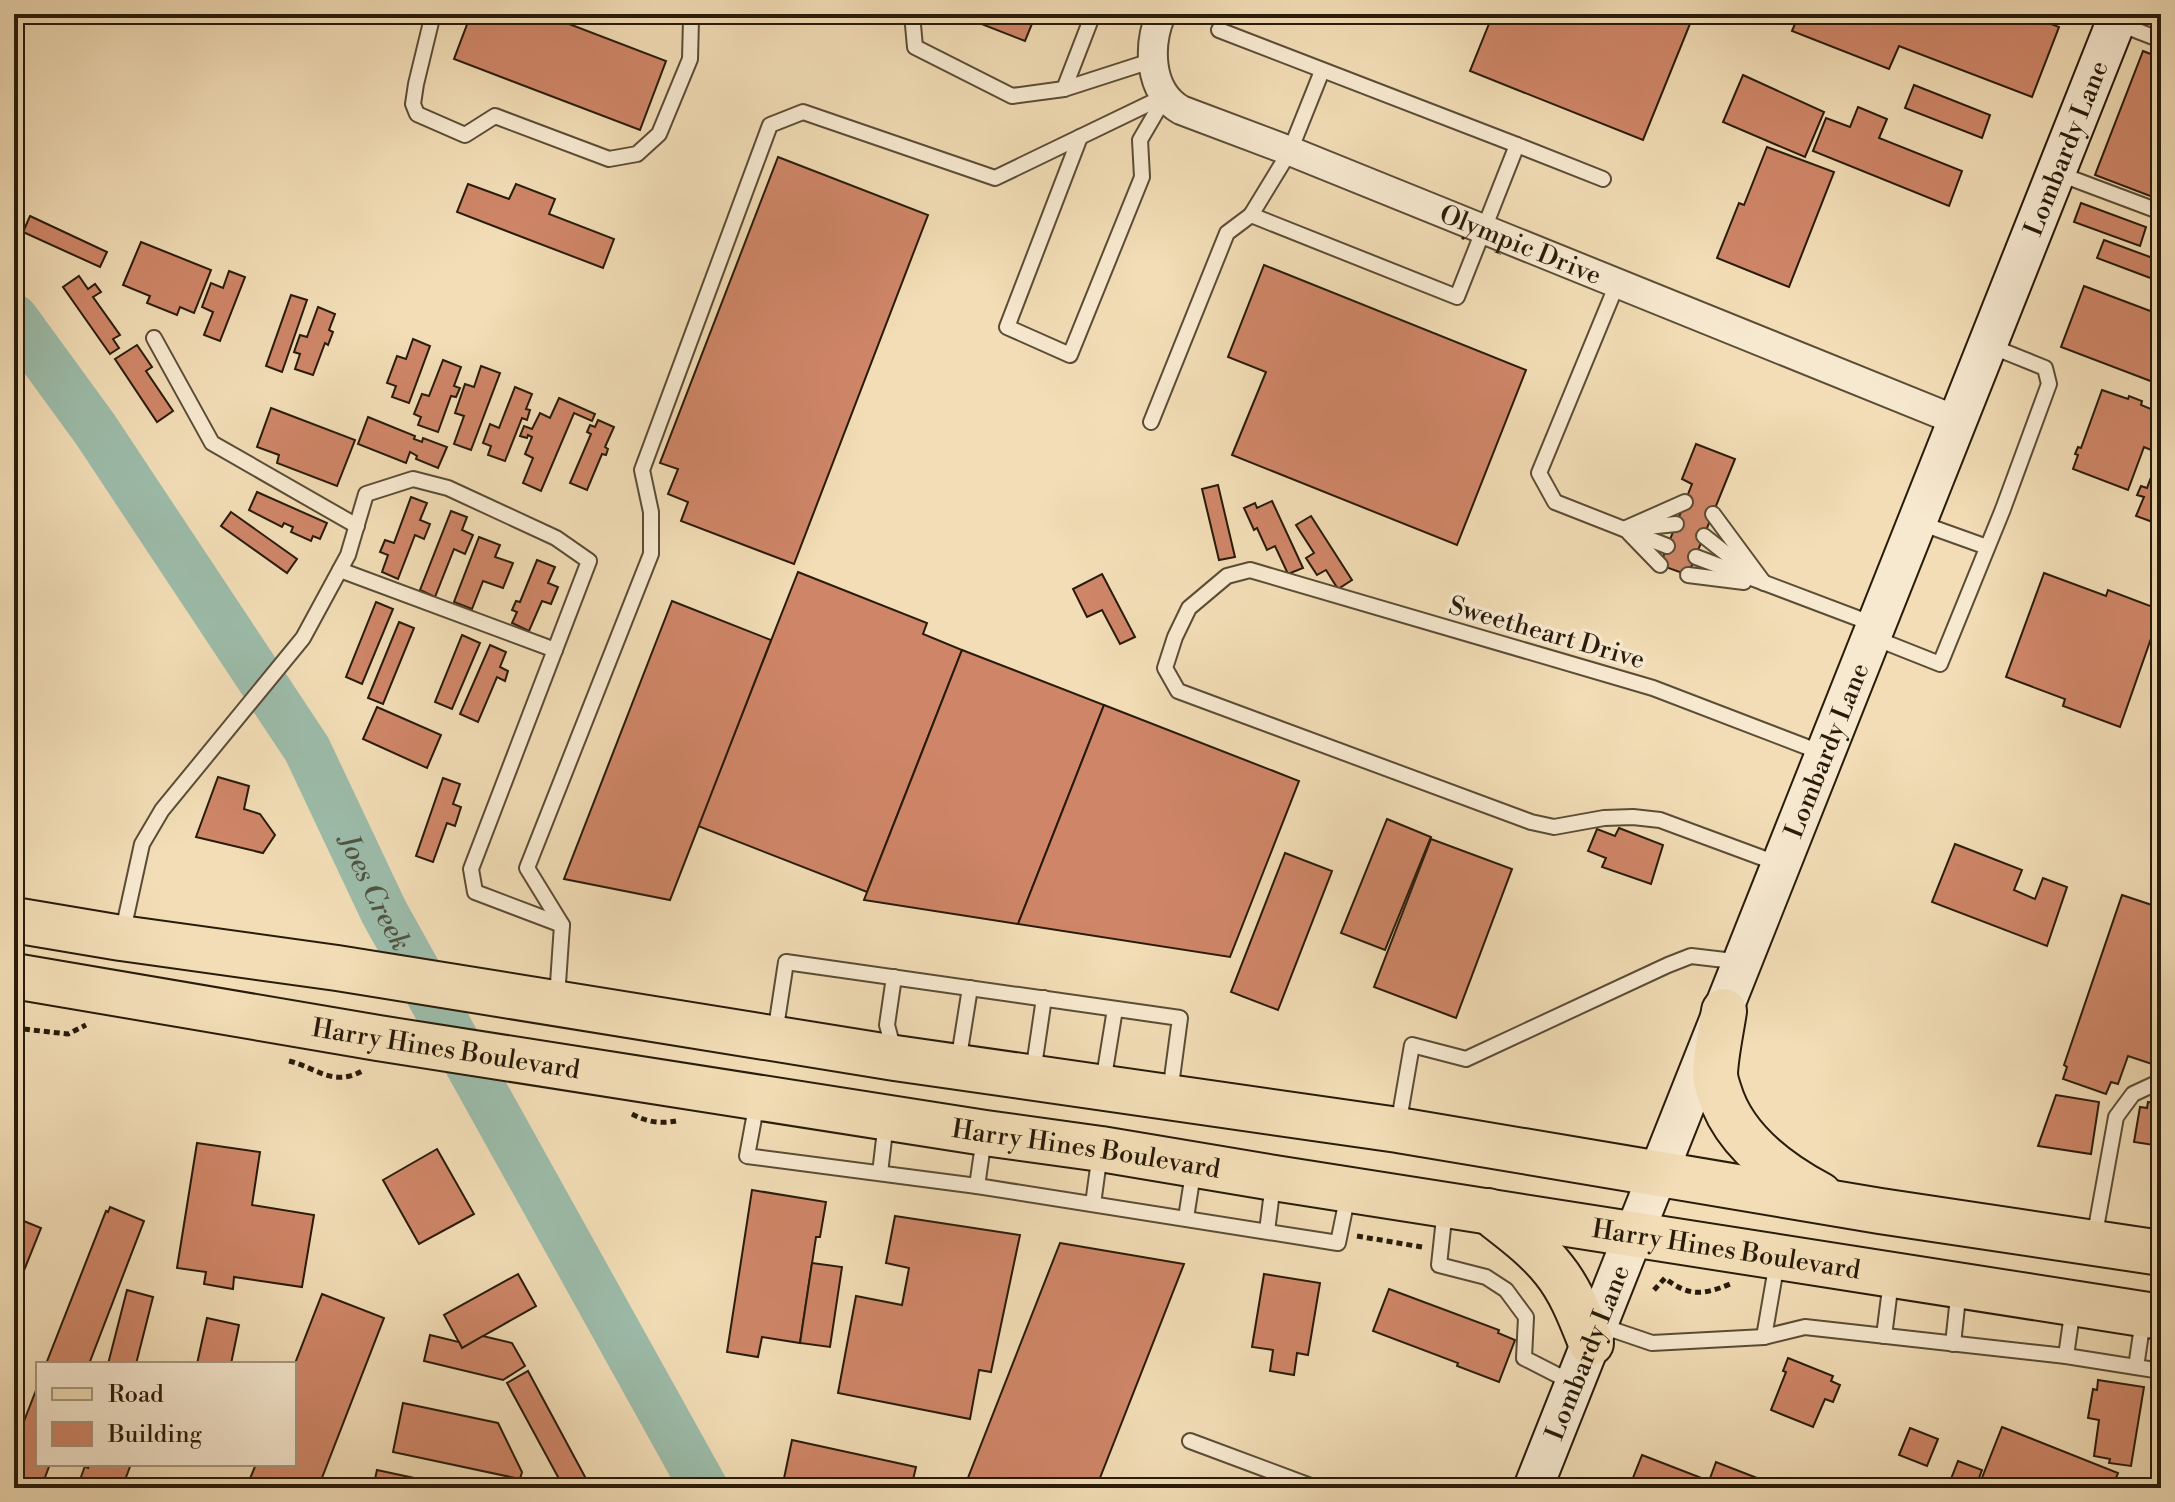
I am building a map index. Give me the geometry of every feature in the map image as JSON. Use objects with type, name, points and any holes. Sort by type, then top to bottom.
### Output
[{"type":"main road","name":"Lombardy Lane","points":[[1533,1488],[2056,173],[2110,17]]},
{"type":"main road","points":[[14,920],[497,993],[895,1058],[1398,1130],[1836,1204],[2161,1253]]},
{"type":"main road","points":[[102,1009],[121,938]]},
{"type":"main road","name":"Harry Hines Boulevard","points":[[14,976],[102,1009],[371,1054],[548,1064],[2153,1315]]},
{"type":"main road","points":[[548,1064],[557,1003]]},
{"type":"main road","points":[[1724,1011],[1715,1076],[1724,1108],[1733,1125],[1773,1164],[1801,1185],[1836,1204]]},
{"type":"main road","points":[[887,1118],[895,1058]]},
{"type":"main road","points":[[1488,1211],[1554,1269],[1595,1334]]},
{"type":"street","points":[[1161,14],[1152,46],[1155,76],[1165,96]]},
{"type":"street","name":"Olympic Drive","points":[[1165,96],[1181,110],[1290,151],[1958,421]]},
{"type":"lane","points":[[433,14],[416,84],[413,104],[417,114],[465,135],[495,116],[609,159],[637,154],[659,134],[690,59],[691,19],[687,14]]},
{"type":"lane","points":[[912,14],[915,47],[1012,96],[1064,89],[1154,60]]},
{"type":"lane","points":[[1064,89],[1093,14]]},
{"type":"lane","points":[[2110,17],[2161,40]]},
{"type":"lane","points":[[1219,30],[1603,179]]},
{"type":"lane","points":[[1151,422],[1227,233],[1251,215],[1290,151],[1322,71]]},
{"type":"lane","points":[[1080,137],[1007,327],[1070,355],[1142,177],[1140,140],[1165,96]]},
{"type":"lane","points":[[557,1003],[562,925],[527,868],[651,554],[651,512],[642,470],[770,125],[803,112],[995,178],[1165,96]]},
{"type":"lane","points":[[1251,215],[1457,297],[1517,145]]},
{"type":"lane","points":[[2056,173],[2161,212]]},
{"type":"lane","points":[[1617,284],[1539,473],[1555,502],[1667,546]]},
{"type":"lane","points":[[154,338],[212,443],[357,526]]},
{"type":"lane","points":[[1696,557],[1875,631],[1940,664],[2049,384],[2045,368],[1987,345]]},
{"type":"lane","points":[[121,938],[142,844],[162,810],[303,638],[348,555],[366,494],[413,479],[448,488],[556,538],[589,561],[471,869],[475,892],[562,925]]},
{"type":"lane","points":[[1624,529],[1685,502]]},
{"type":"lane","points":[[1713,514],[1764,584]]},
{"type":"lane","points":[[1918,522],[1987,547]]},
{"type":"lane","points":[[1624,529],[1676,524]]},
{"type":"lane","points":[[1624,529],[1660,565]]},
{"type":"lane","points":[[1704,536],[1764,584]]},
{"type":"lane","points":[[340,570],[555,650]]},
{"type":"lane","name":"Sweetheart Drive","points":[[1782,865],[1660,820],[1604,818],[1554,827],[1531,822],[1178,691],[1165,668],[1175,637],[1189,608],[1227,576],[1250,570],[1653,688],[1826,754]]},
{"type":"lane","points":[[1688,575],[1764,584]]},
{"type":"lane","points":[[1398,1130],[1412,1045],[1466,1059],[1691,956],[1743,963]]},
{"type":"lane","points":[[775,1038],[786,962],[1180,1018],[1169,1097]]},
{"type":"lane","points":[[894,977],[887,1025],[895,1058]]},
{"type":"lane","points":[[957,1067],[970,988]]},
{"type":"lane","points":[[1032,1078],[1044,998]]},
{"type":"lane","points":[[1103,1088],[1115,1009]]},
{"type":"lane","points":[[2094,1242],[2116,1117],[2133,1094],[2161,1081]]},
{"type":"lane","points":[[758,1097],[747,1156],[977,1186],[1338,1243],[1349,1189]]},
{"type":"lane","points":[[880,1173],[887,1118]]},
{"type":"lane","points":[[977,1186],[985,1133]]},
{"type":"lane","points":[[1093,1204],[1101,1149]]},
{"type":"lane","points":[[1186,1218],[1194,1163]]},
{"type":"lane","points":[[1267,1231],[1274,1178]]},
{"type":"lane","points":[[1446,1204],[1439,1265],[1486,1277],[1506,1290],[1526,1317],[1524,1358],[1575,1384]]},
{"type":"lane","points":[[1764,1337],[1778,1257]]},
{"type":"lane","points":[[1884,1336],[1891,1275]]},
{"type":"lane","points":[[1953,1344],[1960,1285]]},
{"type":"lane","points":[[2066,1356],[2074,1303]]},
{"type":"lane","points":[[2136,1367],[2153,1315]]},
{"type":"lane","points":[[1595,1334],[1652,1343],[1764,1337],[1805,1327],[2066,1356],[2161,1371]]},
{"type":"lane","points":[[1190,1441],[1316,1488]]},
{"type":"path","points":[[14,1028],[68,1034],[102,1009]]},
{"type":"path","points":[[277,1058],[333,1078],[353,1076],[371,1054]]},
{"type":"path","points":[[1654,1290],[1665,1278]]},
{"type":"building","points":[[471,14],[543,14],[666,61],[640,130],[454,59]]},
{"type":"building","points":[[956,14],[1036,14],[1025,41]]},
{"type":"building","points":[[1493,14],[1694,14],[1643,140],[1470,71]]},
{"type":"building","points":[[1772,14],[1796,14],[1793,22]]},
{"type":"building","points":[[1799,14],[2025,14],[2059,27],[2032,97],[1899,46],[1889,69],[1792,31]]},
{"type":"building","points":[[2143,51],[2161,58],[2161,190],[2158,199],[2095,175]]},
{"type":"building","points":[[1743,75],[1824,112],[1805,157],[1723,122]]},
{"type":"building","points":[[1914,85],[1990,115],[1982,138],[1905,108]]},
{"type":"building","points":[[1858,107],[1887,119],[1879,138],[1962,171],[1949,206],[1813,151],[1826,118],[1850,127]]},
{"type":"building","points":[[1767,147],[1834,172],[1789,287],[1717,258],[1739,203],[1744,205]]},
{"type":"building","points":[[778,157],[928,215],[794,564],[681,521],[688,502],[668,494],[678,469],[660,463]]},
{"type":"building","points":[[468,184],[509,199],[516,184],[555,199],[549,214],[614,239],[603,268],[457,212]]},
{"type":"building","points":[[2081,203],[2146,227],[2140,246],[2074,222]]},
{"type":"building","points":[[30,216],[107,252],[100,267],[23,232]]},
{"type":"building","points":[[2104,240],[2161,261],[2161,282],[2097,258]]},
{"type":"building","points":[[141,242],[211,270],[194,313],[180,307],[177,315],[147,303],[150,296],[123,285]]},
{"type":"building","points":[[1264,265],[1526,370],[1457,545],[1232,455],[1266,372],[1228,357]]},
{"type":"building","points":[[229,271],[245,277],[220,341],[204,335],[213,312],[202,307],[211,283],[223,288]]},
{"type":"building","points":[[79,276],[88,289],[95,284],[101,292],[93,297],[120,335],[113,339],[119,348],[110,354],[63,287]]},
{"type":"building","points":[[2084,286],[2161,315],[2161,385],[2061,347]]},
{"type":"building","points":[[291,295],[307,300],[282,372],[266,366]]},
{"type":"building","points":[[318,307],[335,314],[329,330],[333,332],[328,345],[325,343],[313,375],[295,369],[300,354],[294,352],[300,335],[307,337]]},
{"type":"building","points":[[413,339],[430,346],[409,403],[392,397],[396,386],[387,383],[397,356],[406,359]]},
{"type":"building","points":[[137,345],[152,367],[146,371],[173,411],[157,422],[115,359]]},
{"type":"building","points":[[443,360],[461,367],[454,386],[460,388],[456,397],[451,396],[438,432],[418,425],[421,417],[414,414],[422,394],[429,396]]},
{"type":"building","points":[[481,366],[500,373],[471,450],[454,444],[464,416],[455,413],[465,384],[474,387]]},
{"type":"building","points":[[515,387],[532,394],[526,409],[530,410],[527,420],[522,418],[505,461],[488,455],[491,446],[483,443],[490,424],[499,428]]},
{"type":"building","points":[[2102,390],[2142,401],[2141,405],[2158,412],[2161,405],[2161,454],[2144,447],[2128,490],[2073,469],[2078,455],[2075,454],[2078,447],[2081,448]]},
{"type":"building","points":[[559,398],[595,414],[592,421],[574,413],[541,491],[523,483],[533,458],[525,454],[532,437],[520,436],[524,426],[532,429],[540,413],[550,418]]},
{"type":"building","points":[[271,408],[355,440],[337,486],[277,463],[279,455],[257,447]]},
{"type":"building","points":[[368,417],[415,436],[414,439],[422,442],[423,438],[447,447],[438,468],[416,459],[417,456],[410,452],[406,463],[358,444]]},
{"type":"building","points":[[598,420],[614,427],[605,447],[608,449],[606,455],[602,454],[587,490],[570,483],[591,434],[587,432],[590,425],[595,427]]},
{"type":"building","points":[[1696,444],[1735,459],[1688,575],[1660,565],[1692,484],[1682,479]]},
{"type":"building","points":[[2157,461],[2161,463],[2161,525],[2136,516],[2144,497],[2137,495],[2141,486],[2147,488]]},
{"type":"building","points":[[1218,485],[1235,557],[1219,560],[1202,489]]},
{"type":"building","points":[[257,492],[327,523],[320,539],[313,536],[311,541],[291,532],[293,527],[284,523],[282,527],[249,510]]},
{"type":"building","points":[[411,497],[427,503],[420,520],[430,524],[424,539],[415,535],[398,579],[382,572],[388,555],[380,552],[385,540],[394,543]]},
{"type":"building","points":[[1272,501],[1303,568],[1288,574],[1275,546],[1267,550],[1244,508],[1255,503],[1257,508]]},
{"type":"building","points":[[451,511],[467,517],[462,530],[473,535],[465,554],[454,549],[435,597],[420,590]]},
{"type":"building","points":[[231,512],[297,559],[287,573],[221,526]]},
{"type":"building","points":[[1311,516],[1352,580],[1338,589],[1326,570],[1317,575],[1306,558],[1314,553],[1296,525]]},
{"type":"building","points":[[479,537],[500,545],[495,557],[513,563],[503,588],[483,581],[472,609],[454,602]]},
{"type":"building","points":[[537,560],[555,567],[548,583],[558,587],[551,604],[542,601],[529,631],[512,623],[517,612],[512,610],[516,601],[520,602]]},
{"type":"building","points":[[798,572],[927,623],[923,634],[962,650],[867,892],[698,826]]},
{"type":"building","points":[[2044,573],[2106,596],[2108,590],[2161,610],[2120,727],[2063,706],[2065,699],[2006,677]]},
{"type":"building","points":[[1102,574],[1135,637],[1120,644],[1102,610],[1087,617],[1073,589]]},
{"type":"building","points":[[672,601],[771,640],[670,900],[564,879]]},
{"type":"building","points":[[376,602],[393,609],[362,684],[346,677]]},
{"type":"building","points":[[399,622],[414,628],[383,704],[368,698]]},
{"type":"building","points":[[462,635],[480,643],[452,709],[435,702]]},
{"type":"building","points":[[490,645],[506,652],[500,667],[508,671],[505,681],[497,677],[478,722],[460,714]]},
{"type":"building","points":[[962,650],[1104,705],[1018,924],[864,900]]},
{"type":"building","points":[[1104,705],[1299,781],[1230,957],[1018,924]]},
{"type":"building","points":[[377,707],[441,735],[427,768],[363,739]]},
{"type":"building","points":[[218,777],[249,786],[244,809],[260,814],[275,835],[263,853],[196,837]]},
{"type":"building","points":[[443,778],[460,784],[453,804],[461,807],[455,826],[447,823],[433,862],[416,856]]},
{"type":"building","points":[[1387,819],[1431,837],[1385,950],[1341,933]]},
{"type":"building","points":[[1619,828],[1663,845],[1651,884],[1602,867],[1606,858],[1588,851],[1597,829],[1615,836]]},
{"type":"building","points":[[1431,839],[1512,869],[1456,1018],[1374,987]]},
{"type":"building","points":[[1955,844],[2022,870],[2014,890],[2035,899],[2043,878],[2067,887],[2047,946],[1932,902]]},
{"type":"building","points":[[1285,853],[1332,871],[1278,1010],[1231,992]]},
{"type":"building","points":[[2122,895],[2161,908],[2161,1048],[2155,1065],[2128,1056],[2118,1084],[2111,1082],[2106,1094],[2063,1079],[2067,1067],[2064,1065]]},
{"type":"building","points":[[2056,1095],[2099,1102],[2091,1154],[2038,1146]]},
{"type":"building","points":[[2148,1102],[2161,1104],[2161,1146],[2134,1142],[2140,1107],[2147,1108]]},
{"type":"building","points":[[197,1143],[260,1152],[252,1205],[314,1215],[302,1287],[234,1277],[233,1289],[204,1284],[206,1272],[177,1268]]},
{"type":"building","points":[[437,1149],[474,1214],[419,1244],[383,1180]]},
{"type":"building","points":[[752,1190],[826,1202],[820,1237],[816,1237],[800,1343],[762,1337],[758,1357],[727,1352]]},
{"type":"building","points":[[110,1207],[144,1221],[90,1362],[47,1362],[106,1211]]},
{"type":"building","points":[[895,1216],[1020,1235],[991,1372],[979,1370],[970,1419],[838,1393],[856,1296],[902,1305],[909,1268],[886,1263]]},
{"type":"building","points":[[14,1217],[41,1228],[23,1273],[14,1269]]},
{"type":"building","points":[[1060,1243],[1184,1264],[1096,1488],[964,1488]]},
{"type":"building","points":[[812,1263],[842,1267],[830,1347],[800,1343]]},
{"type":"building","points":[[518,1274],[536,1306],[462,1348],[444,1315]]},
{"type":"building","points":[[1264,1274],[1320,1283],[1308,1355],[1297,1353],[1294,1375],[1270,1371],[1273,1350],[1252,1347]]},
{"type":"building","points":[[1389,1289],[1499,1330],[1498,1333],[1515,1340],[1499,1382],[1373,1331]]},
{"type":"building","points":[[127,1290],[153,1297],[137,1362],[109,1362]]},
{"type":"building","points":[[322,1294],[384,1318],[318,1488],[281,1488],[249,1481],[255,1466],[296,1466],[296,1362]]},
{"type":"building","points":[[207,1318],[239,1325],[231,1362],[197,1362]]},
{"type":"building","points":[[430,1335],[459,1342],[462,1348],[483,1336],[512,1343],[525,1366],[503,1380],[424,1361]]},
{"type":"building","points":[[1788,1358],[1833,1376],[1831,1381],[1840,1385],[1833,1402],[1825,1399],[1813,1427],[1771,1410],[1786,1372],[1783,1371]]},
{"type":"building","points":[[528,1371],[591,1488],[564,1488],[507,1383]]},
{"type":"building","points":[[2098,1380],[2144,1387],[2131,1466],[2109,1463],[2110,1459],[2094,1456],[2099,1420],[2088,1418],[2093,1389],[2097,1390]]},
{"type":"building","points":[[36,1390],[36,1466],[49,1466],[41,1488],[14,1488],[14,1447]]},
{"type":"building","points":[[403,1403],[498,1423],[522,1472],[520,1479],[393,1452]]},
{"type":"building","points":[[2002,1427],[2118,1473],[2112,1488],[1978,1488]]},
{"type":"building","points":[[1910,1428],[1938,1439],[1927,1466],[1899,1455]]},
{"type":"building","points":[[792,1440],[916,1467],[911,1488],[782,1488]]},
{"type":"building","points":[[2156,1444],[2161,1444],[2161,1488],[2150,1488]]},
{"type":"building","points":[[1642,1455],[1709,1481],[1716,1462],[1783,1488],[1629,1488]]},
{"type":"building","points":[[1958,1461],[1982,1470],[1975,1488],[1949,1484]]},
{"type":"building","points":[[85,1466],[130,1466],[125,1480],[129,1481],[127,1488],[77,1488]]},
{"type":"building","points":[[377,1470],[461,1488],[373,1488]]},
{"type":"waterway","name":"Joes Creek","points":[[14,318],[95,429],[307,749],[384,912],[704,1488]]}]
